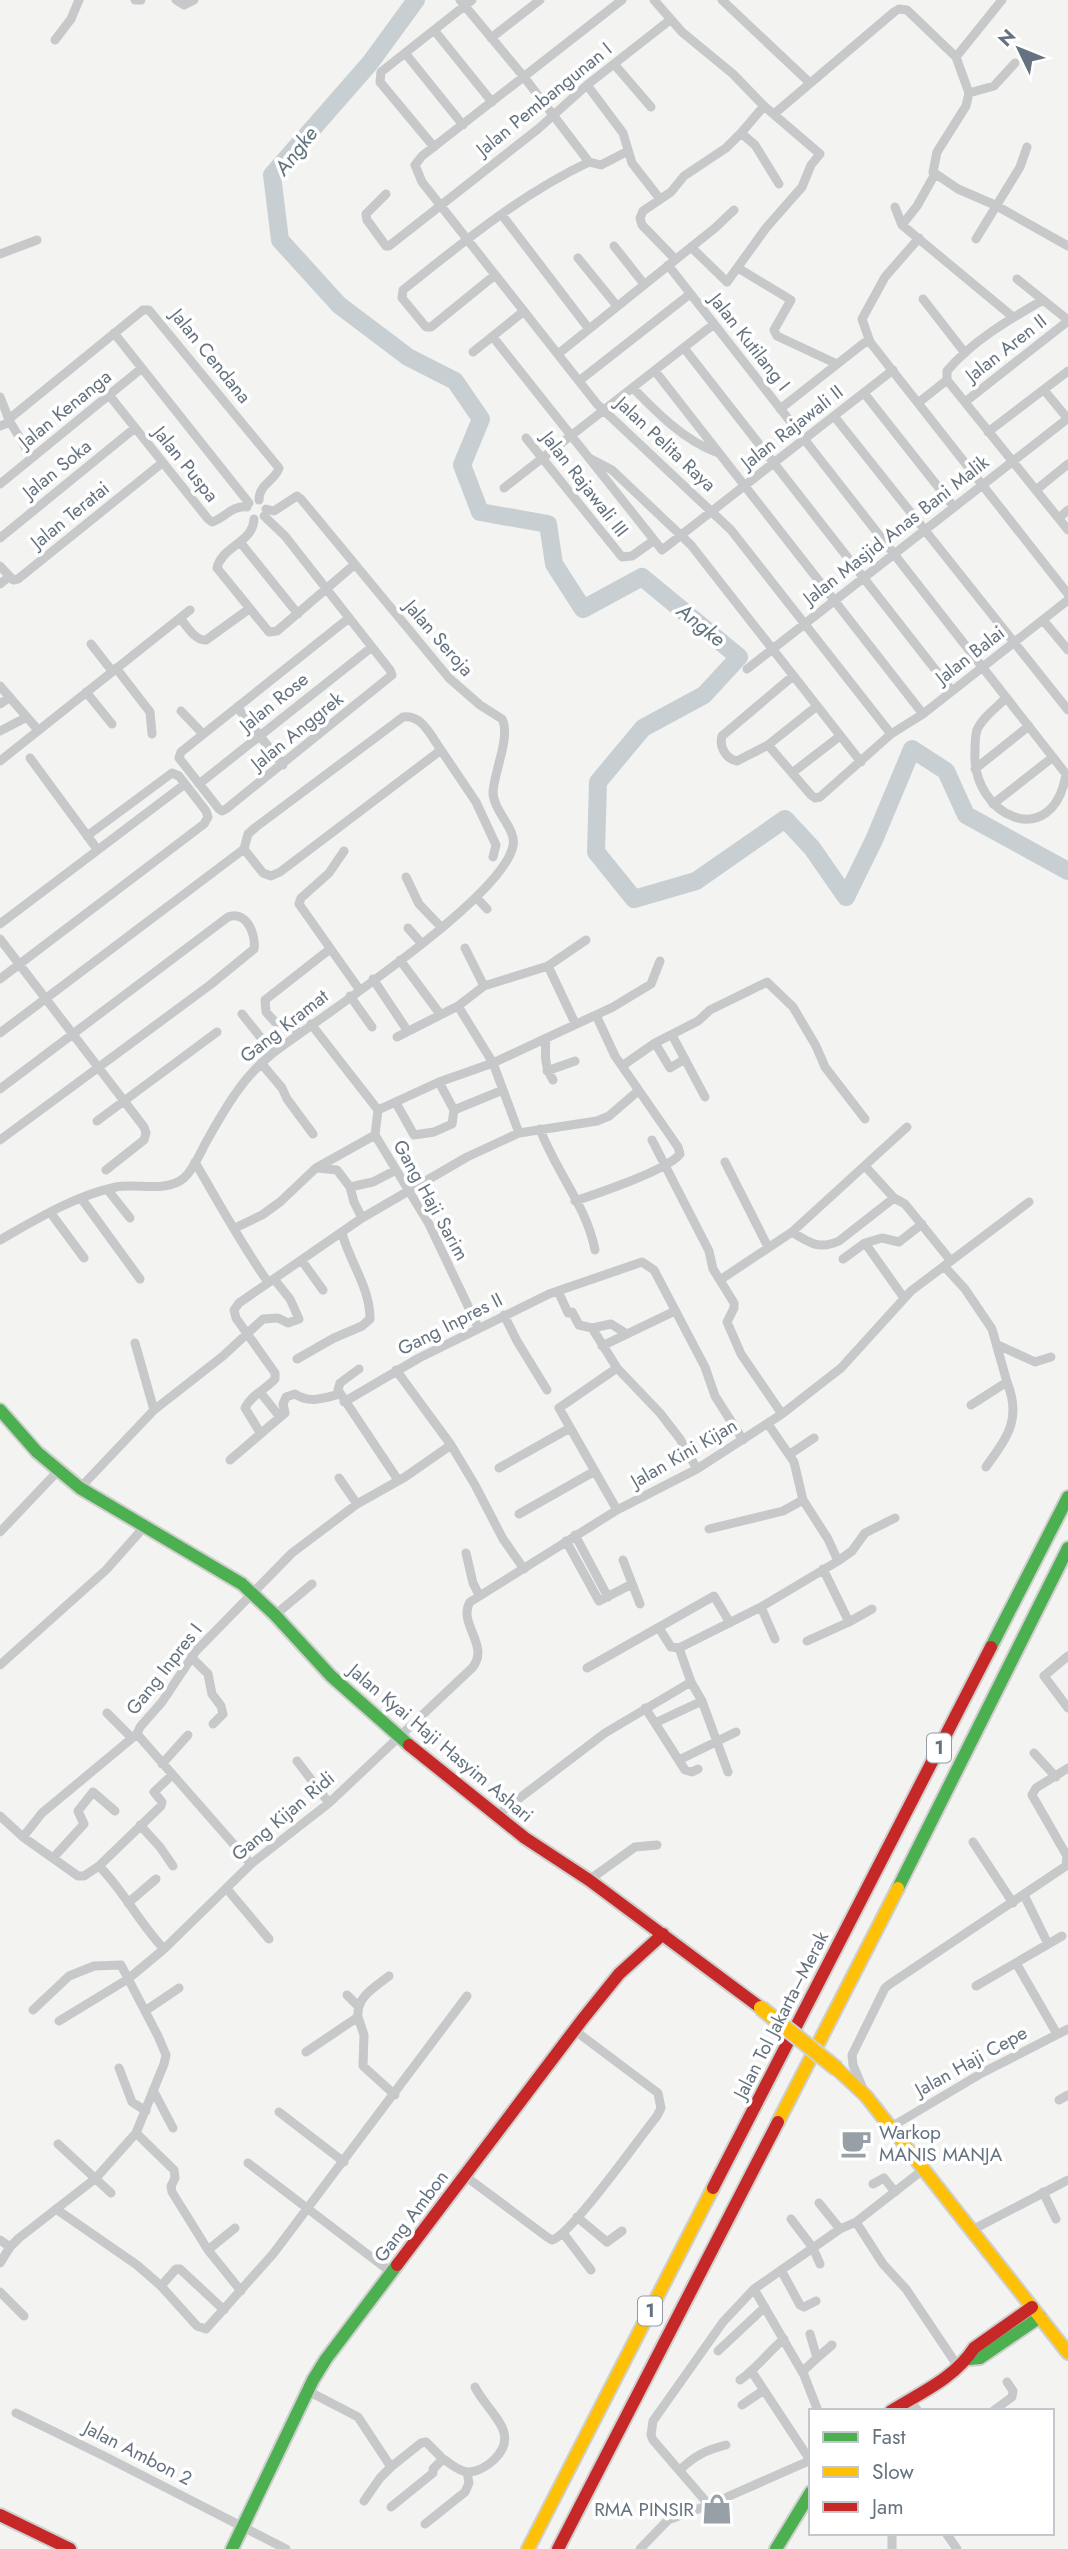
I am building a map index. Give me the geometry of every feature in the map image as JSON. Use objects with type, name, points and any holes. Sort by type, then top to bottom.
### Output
[{"type":"main road","name":"Jalan Kyai Haji Hasyim Ashari","points":[[0,1410],[28,1444],[57,1472],[253,1592],[331,1676],[398,1736],[496,1816],[663,1934],[837,2069],[866,2096],[1036,2312],[1062,2334],[1068,2353]]},
{"type":"main road","name":"Jalan Tol Jakarta–Merak","points":[[528,2549],[1068,1497]]},
{"type":"main road","name":"1","points":[[558,2549],[940,1807],[1068,1548]]},
{"type":"main road","name":"Gang Ambon","points":[[232,2549],[326,2359],[574,2030],[619,1974],[663,1934]]},
{"type":"main road","points":[[913,2405],[964,2363],[980,2358],[1036,2312]]},
{"type":"main road","points":[[776,2549],[809,2495]]},
{"type":"main road","points":[[0,2515],[70,2549]]},
{"type":"street","points":[[55,40],[71,19],[79,0]]},
{"type":"street","points":[[135,0],[141,0]]},
{"type":"street","points":[[176,0],[184,5],[194,0]]},
{"type":"street","points":[[491,38],[540,0]]},
{"type":"street","points":[[589,162],[554,114],[524,77],[491,38],[465,2],[381,72],[380,82],[434,147],[463,125],[492,102],[524,77],[622,0]]},
{"type":"street","points":[[654,0],[670,20],[820,154],[811,165],[802,187],[766,228],[727,282],[691,247]]},
{"type":"street","points":[[722,0],[809,82]]},
{"type":"street","points":[[956,57],[1002,0]]},
{"type":"street","points":[[774,114],[899,9],[907,10],[956,57],[969,93],[966,106],[937,152],[932,169],[935,174],[958,189],[995,205],[1068,246]]},
{"type":"street","name":"Jalan Pembangunan I","points":[[386,194],[366,214],[367,220],[386,246],[389,246],[670,20]]},
{"type":"street","points":[[434,30],[492,102]]},
{"type":"street","points":[[405,53],[463,125]]},
{"type":"street","points":[[969,93],[994,86],[1015,63]]},
{"type":"street","points":[[614,64],[651,107]]},
{"type":"street","points":[[587,85],[623,133],[628,152],[638,172],[660,199],[671,192],[684,176],[726,148],[764,106]]},
{"type":"street","points":[[741,133],[755,145],[779,184]]},
{"type":"street","name":"Jalan Pelita Raya","points":[[434,147],[415,165],[418,177],[604,410],[731,530],[891,734]]},
{"type":"street","points":[[975,239],[1020,167],[1027,147]]},
{"type":"street","points":[[495,275],[431,327],[426,327],[402,298],[403,290],[467,239],[558,177],[589,162],[601,165],[628,152]]},
{"type":"street","points":[[902,225],[917,206],[935,174]]},
{"type":"street","name":"Jalan Kutilang I","points":[[660,199],[643,211],[640,220],[672,262],[690,294],[1067,774]]},
{"type":"street","points":[[895,207],[902,225],[1013,317]]},
{"type":"street","points":[[558,354],[734,210]]},
{"type":"street","points":[[502,215],[589,329]]},
{"type":"street","points":[[919,238],[885,277],[862,319],[870,342],[1068,594]]},
{"type":"street","points":[[0,254],[37,240]]},
{"type":"street","points":[[614,246],[644,284]]},
{"type":"street","points":[[579,258],[617,306]]},
{"type":"street","points":[[738,268],[791,300],[774,330],[777,336],[837,364]]},
{"type":"street","points":[[1017,279],[1068,321]]},
{"type":"street","points":[[579,381],[690,294]]},
{"type":"street","points":[[923,299],[965,354]]},
{"type":"street","points":[[1043,300],[1013,317],[965,354],[947,371],[947,380],[1068,530]]},
{"type":"street","name":"Jalan Cendana","points":[[0,426],[142,310],[152,312],[279,468],[278,473],[261,489],[252,503]]},
{"type":"street","points":[[474,352],[524,311]]},
{"type":"street","name":"Jalan Aren II","points":[[965,402],[1068,321]]},
{"type":"street","points":[[504,488],[714,324]]},
{"type":"street","points":[[114,333],[261,514],[285,537],[372,647]]},
{"type":"street","points":[[493,337],[653,541]]},
{"type":"street","points":[[780,409],[864,343],[870,342]]},
{"type":"street","points":[[684,348],[952,691]]},
{"type":"street","name":"Jalan Kenanga","points":[[0,484],[5,476],[32,458],[142,368]]},
{"type":"street","name":"Jalan Rajawali II","points":[[653,541],[662,550],[682,536],[893,370]]},
{"type":"street","points":[[654,371],[923,714]]},
{"type":"street","points":[[988,432],[1068,371]]},
{"type":"street","points":[[918,403],[947,380]]},
{"type":"street","points":[[633,388],[687,437],[698,445],[719,453]]},
{"type":"street","points":[[1044,390],[1068,419]]},
{"type":"street","points":[[864,393],[954,507]]},
{"type":"street","name":"Jalan Puspa","points":[[109,395],[212,522],[235,508],[252,503]]},
{"type":"street","points":[[0,397],[32,458]]},
{"type":"street","points":[[834,416],[1068,710]]},
{"type":"street","name":"Jalan Masjid Anas Bani Malik","points":[[747,669],[1068,419]]},
{"type":"street","points":[[687,437],[698,426]]},
{"type":"street","name":"Jalan Soka","points":[[0,538],[135,428]]},
{"type":"street","name":"Jalan Rajawali III","points":[[526,438],[622,557],[632,556],[653,541]]},
{"type":"street","points":[[587,457],[612,470],[702,557],[861,762]]},
{"type":"street","name":"Jalan Teratai","points":[[9,577],[18,579],[162,463]]},
{"type":"street","points":[[1036,490],[1068,464]]},
{"type":"street","name":"Jalan Seroja","points":[[261,514],[274,512],[297,496],[454,684],[502,719],[504,731],[493,795],[497,808],[513,834],[513,847]]},
{"type":"street","points":[[252,503],[248,514],[261,514]]},
{"type":"street","points":[[1059,518],[1068,510]]},
{"type":"street","points":[[261,514],[252,530],[221,558],[217,568],[271,632],[278,631],[354,565]]},
{"type":"street","points":[[240,541],[298,614]]},
{"type":"street","points":[[0,566],[9,577],[0,584]]},
{"type":"street","name":"Jalan Balai","points":[[792,773],[811,795],[820,797],[891,734],[923,714],[1068,600]]},
{"type":"street","points":[[180,618],[195,636],[206,640],[249,609]]},
{"type":"street","points":[[0,761],[190,610]]},
{"type":"street","points":[[199,784],[179,755],[349,618]]},
{"type":"street","points":[[1043,620],[1068,650]]},
{"type":"street","points":[[91,644],[150,712],[152,734]]},
{"type":"street","name":"Jalan Anggrek","points":[[199,784],[222,811],[283,765],[392,675],[372,647]]},
{"type":"street","name":"Jalan Rose","points":[[199,784],[372,647]]},
{"type":"street","points":[[793,676],[726,731],[721,741],[728,757],[737,761],[768,745],[817,706]]},
{"type":"street","points":[[0,686],[38,730]]},
{"type":"street","points":[[86,692],[112,724]]},
{"type":"street","points":[[0,704],[10,697]]},
{"type":"street","points":[[1006,698],[978,728],[975,769],[978,782],[993,804],[1011,818],[1034,819],[1059,801],[1067,774]]},
{"type":"street","points":[[237,707],[283,765]]},
{"type":"street","points":[[181,711],[203,734]]},
{"type":"street","points":[[0,1033],[244,849],[248,834],[256,827],[403,717],[412,716],[420,720],[476,802],[496,845],[493,857]]},
{"type":"street","points":[[0,731],[27,717]]},
{"type":"street","points":[[975,769],[1028,726]]},
{"type":"street","points":[[768,745],[792,773],[840,736]]},
{"type":"street","points":[[244,849],[263,873],[271,876],[281,872],[441,750]]},
{"type":"street","points":[[993,804],[1052,757]]},
{"type":"street","points":[[30,758],[97,849]]},
{"type":"street","points":[[0,979],[204,824],[208,817],[176,774],[169,775],[87,836]]},
{"type":"street","points":[[0,924],[185,784]]},
{"type":"street","name":"Gang Kramat","points":[[0,1240],[50,1212],[107,1189],[120,1186],[170,1185],[184,1178],[243,1080],[299,1033],[442,928],[476,897],[505,862],[513,847]]},
{"type":"street","points":[[344,851],[320,883],[299,900],[299,904],[359,989]]},
{"type":"street","points":[[406,877],[419,904],[442,928]]},
{"type":"street","points":[[476,897],[487,909]]},
{"type":"street","points":[[0,1088],[228,917],[234,915],[245,920],[255,939],[254,949],[210,985],[0,1140]]},
{"type":"street","points":[[408,928],[422,944]]},
{"type":"street","points":[[0,939],[144,1127],[144,1140],[106,1170]]},
{"type":"street","points":[[397,1038],[407,1030],[458,1006],[484,986],[548,966],[586,940]]},
{"type":"street","points":[[465,948],[484,986]]},
{"type":"street","points":[[299,1033],[288,1022],[275,1022],[266,1012],[265,1000],[330,949]]},
{"type":"street","points":[[400,960],[440,1014]]},
{"type":"street","points":[[311,1024],[378,1110],[439,1082],[493,1063],[645,990],[656,978],[660,961]]},
{"type":"street","points":[[548,966],[575,1023]]},
{"type":"street","points":[[373,979],[407,1030]]},
{"type":"street","points":[[622,1066],[655,1044],[698,1021],[710,1010],[763,982],[771,984],[793,1007],[816,1045],[825,1067],[864,1119]]},
{"type":"street","points":[[350,996],[372,1027]]},
{"type":"street","points":[[458,1006],[493,1063],[519,1133]]},
{"type":"street","points":[[242,1014],[273,1053]]},
{"type":"street","points":[[575,1200],[614,1188],[678,1158],[680,1154],[678,1147],[622,1066],[596,1015]]},
{"type":"street","points":[[97,1121],[217,1032]]},
{"type":"street","points":[[672,1035],[705,1097]]},
{"type":"street","points":[[546,1038],[547,1071],[553,1080]]},
{"type":"street","points":[[655,1044],[670,1068],[685,1059]]},
{"type":"street","points":[[547,1071],[575,1061]]},
{"type":"street","points":[[261,1063],[282,1088],[286,1099],[313,1134]]},
{"type":"street","points":[[396,1102],[412,1133],[417,1135],[446,1128],[452,1124],[454,1110],[439,1082]]},
{"type":"street","points":[[454,1110],[503,1090]]},
{"type":"street","points":[[261,1434],[244,1408],[249,1399],[275,1378],[275,1373],[236,1318],[234,1310],[239,1303],[362,1218],[467,1157],[519,1133],[597,1121],[615,1111],[638,1091]]},
{"type":"street","name":"Gang Haji Sarim","points":[[378,1110],[375,1135],[429,1224],[478,1327]]},
{"type":"street","points":[[720,1280],[792,1232],[907,1127]]},
{"type":"street","points":[[540,1129],[547,1149],[593,1238],[595,1250]]},
{"type":"street","points":[[235,1228],[262,1215],[280,1202],[316,1168],[375,1135]]},
{"type":"street","points":[[652,1140],[709,1251],[713,1269],[734,1303],[727,1322],[741,1354],[782,1414]]},
{"type":"street","points":[[80,1488],[154,1410],[223,1356],[263,1319],[278,1318],[288,1323],[299,1319],[290,1299],[247,1253],[195,1162]]},
{"type":"street","points":[[725,1162],[768,1247]]},
{"type":"street","points":[[865,1166],[922,1224],[992,1329],[1014,1408],[1013,1424],[1006,1439],[986,1467]]},
{"type":"street","points":[[316,1168],[337,1170],[350,1187],[362,1218]]},
{"type":"street","points":[[350,1187],[373,1182],[396,1170]]},
{"type":"street","points":[[107,1189],[130,1219]]},
{"type":"street","points":[[81,1198],[140,1279]]},
{"type":"street","points":[[792,1232],[816,1247],[831,1245],[894,1198]]},
{"type":"street","name":"Jalan Kini Kijan","points":[[479,1595],[617,1510],[697,1469],[782,1414],[841,1368],[904,1298],[1029,1202]]},
{"type":"street","points":[[50,1212],[84,1258]]},
{"type":"street","points":[[843,1259],[865,1243],[884,1237],[898,1242],[922,1224]]},
{"type":"street","points":[[297,1359],[362,1326],[370,1319],[365,1284],[350,1257],[342,1233]]},
{"type":"street","points":[[865,1243],[904,1298]]},
{"type":"street","points":[[302,1261],[323,1290]]},
{"type":"street","name":"Gang Inpres II","points":[[342,1398],[504,1315],[558,1291],[642,1262],[654,1270],[705,1367],[715,1395],[743,1440]]},
{"type":"street","points":[[558,1291],[568,1313],[575,1315],[579,1325],[592,1328],[611,1324],[628,1334]]},
{"type":"street","points":[[602,1346],[675,1311]]},
{"type":"street","points":[[504,1315],[547,1390]]},
{"type":"street","points":[[592,1328],[617,1368],[660,1413],[680,1439],[697,1469]]},
{"type":"street","points":[[135,1343],[154,1410]]},
{"type":"street","points":[[998,1345],[1035,1362],[1051,1357]]},
{"type":"street","points":[[617,1368],[559,1408],[617,1510]]},
{"type":"street","points":[[359,1369],[340,1383],[338,1390],[398,1480]]},
{"type":"street","points":[[396,1370],[450,1445],[475,1485],[503,1539],[524,1569]]},
{"type":"street","points":[[971,1405],[1007,1382]]},
{"type":"street","points":[[260,1392],[281,1417]]},
{"type":"street","points":[[230,1460],[285,1413],[283,1404],[286,1397],[295,1394],[304,1400],[342,1398]]},
{"type":"street","points":[[768,1424],[790,1454],[803,1500],[828,1539],[838,1561]]},
{"type":"street","points":[[499,1468],[570,1428]]},
{"type":"street","points":[[790,1454],[814,1438]]},
{"type":"street","points":[[253,1592],[292,1553],[357,1504],[405,1477],[450,1445]]},
{"type":"street","points":[[519,1514],[595,1471]]},
{"type":"street","points":[[0,1532],[57,1472]]},
{"type":"street","points":[[339,1478],[357,1504]]},
{"type":"street","points":[[709,1529],[783,1510],[803,1500]]},
{"type":"street","points":[[659,1628],[671,1647],[679,1648],[761,1607],[838,1561],[852,1551],[865,1533],[895,1518]]},
{"type":"street","points":[[0,1665],[106,1570],[145,1526]]},
{"type":"street","points":[[575,1535],[608,1597]]},
{"type":"street","points":[[566,1541],[597,1600],[600,1601],[632,1584]]},
{"type":"street","points":[[398,1736],[476,1663],[479,1652],[466,1612],[470,1602],[479,1595],[473,1583],[466,1553]]},
{"type":"street","points":[[575,1558],[585,1553]]},
{"type":"street","points":[[623,1560],[640,1604]]},
{"type":"street","points":[[823,1569],[849,1622]]},
{"type":"street","points":[[275,1615],[312,1584]]},
{"type":"street","name":"Gang Inpres I","points":[[251,1864],[134,1736],[166,1698],[191,1657],[253,1592]]},
{"type":"street","points":[[587,1668],[714,1596],[730,1623]]},
{"type":"street","points":[[761,1607],[775,1639]]},
{"type":"street","points":[[807,1641],[872,1609]]},
{"type":"street","points":[[679,1648],[728,1772]]},
{"type":"street","points":[[1068,1656],[1044,1676],[1068,1708]]},
{"type":"street","points":[[191,1657],[208,1674],[212,1694],[223,1711],[213,1724]]},
{"type":"street","points":[[496,1816],[605,1733],[691,1682]]},
{"type":"street","points":[[655,1723],[702,1701]]},
{"type":"street","points":[[645,1708],[685,1770],[692,1772],[698,1769]]},
{"type":"street","points":[[23,1837],[42,1813],[134,1736],[107,1713]]},
{"type":"street","points":[[679,1760],[736,1732]]},
{"type":"street","points":[[162,1764],[188,1735]]},
{"type":"street","name":"Gang Kijan Ridi","points":[[59,2021],[128,1979],[164,1949],[251,1864],[329,1803],[398,1736]]},
{"type":"street","points":[[1034,1753],[1056,1777]]},
{"type":"street","points":[[297,1761],[329,1803]]},
{"type":"street","points":[[866,2096],[852,2055],[885,1988],[1067,1867],[1067,1856],[1032,1796],[1036,1788],[1068,1768]]},
{"type":"street","points":[[0,1816],[23,1837],[78,1876],[84,1876],[99,1866],[161,1807],[162,1802],[154,1792],[172,1775]]},
{"type":"street","points":[[53,1858],[84,1824],[78,1811],[93,1791],[115,1811]]},
{"type":"street","points":[[140,1825],[173,1866]]},
{"type":"street","points":[[973,1842],[1013,1903]]},
{"type":"street","points":[[589,1880],[635,1847],[657,1845]]},
{"type":"street","points":[[99,1866],[164,1949]]},
{"type":"street","points":[[128,1903],[156,1880]]},
{"type":"street","points":[[227,1889],[269,1939]]},
{"type":"street","points":[[1024,1895],[1048,1944]]},
{"type":"street","points":[[976,1986],[1062,1936]]},
{"type":"street","points":[[1016,1963],[1057,2034]]},
{"type":"street","points":[[0,2263],[10,2247],[96,2178],[136,2133],[166,2054],[121,1965],[94,1966],[69,1976],[33,2010]]},
{"type":"street","points":[[389,1976],[362,1998],[358,2006],[358,2017],[364,2035],[363,2066],[395,2095]]},
{"type":"street","points":[[145,2011],[179,1988]]},
{"type":"street","points":[[347,1995],[358,2006]]},
{"type":"street","points":[[56,2209],[137,2265],[161,2286],[202,2330],[212,2324],[273,2255],[467,1996]]},
{"type":"street","points":[[306,2052],[358,2017]]},
{"type":"street","name":"Jalan Haji Cepe","points":[[891,2127],[982,2073],[1068,2029]]},
{"type":"street","points":[[465,2176],[547,2237],[556,2239],[577,2217],[657,2116],[661,2108],[658,2093],[574,2030]]},
{"type":"street","points":[[118,2068],[132,2102],[146,2111]]},
{"type":"street","points":[[153,2090],[173,2128]]},
{"type":"street","points":[[1059,2100],[1068,2095]]},
{"type":"street","points":[[279,2112],[344,2162]]},
{"type":"street","points":[[136,2133],[174,2171],[176,2178],[171,2186],[172,2192],[208,2249],[241,2291]]},
{"type":"street","points":[[58,2144],[111,2193]]},
{"type":"street","points":[[248,2163],[392,2273]]},
{"type":"street","points":[[709,2505],[653,2440],[653,2421],[723,2322],[754,2289],[856,2222],[924,2169]]},
{"type":"street","points":[[873,2184],[884,2178],[895,2192]]},
{"type":"street","points":[[972,2230],[1068,2180]]},
{"type":"street","points":[[1043,2192],[1056,2219]]},
{"type":"street","points":[[819,2203],[840,2230]]},
{"type":"street","points":[[577,2217],[607,2242],[622,2231]]},
{"type":"street","points":[[791,2218],[813,2248],[820,2264]]},
{"type":"street","points":[[856,2222],[883,2264],[964,2363]]},
{"type":"street","points":[[208,2249],[235,2228]]},
{"type":"street","points":[[563,2233],[591,2270]]},
{"type":"street","points":[[0,2240],[10,2247]]},
{"type":"street","points":[[161,2286],[175,2270],[180,2269],[224,2310]]},
{"type":"street","points":[[781,2270],[800,2305],[804,2307],[816,2301]]},
{"type":"street","points":[[754,2289],[802,2372],[817,2409]]},
{"type":"street","points":[[0,2292],[24,2316]]},
{"type":"street","points":[[718,2351],[765,2307]]},
{"type":"street","points":[[810,2334],[817,2358]]},
{"type":"street","points":[[740,2379],[752,2372],[769,2350],[784,2339]]},
{"type":"street","points":[[802,2372],[832,2345]]},
{"type":"street","points":[[752,2372],[809,2458]]},
{"type":"street","points":[[996,2409],[1012,2397],[1013,2391],[1006,2382]]},
{"type":"street","points":[[364,2501],[380,2478],[421,2443],[426,2442],[443,2459],[461,2471],[467,2472],[488,2464],[506,2443],[504,2430],[480,2399],[475,2387]]},
{"type":"street","points":[[741,2405],[764,2390]]},
{"type":"street","points":[[308,2391],[358,2417],[391,2467]]},
{"type":"street","name":"Jalan Ambon 2","points":[[16,2413],[286,2549]]},
{"type":"street","points":[[680,2470],[707,2450],[726,2445]]},
{"type":"street","points":[[391,2507],[433,2473],[433,2469],[443,2459]]},
{"type":"street","points":[[640,2549],[668,2520],[709,2505],[809,2460]]},
{"type":"street","points":[[425,2524],[465,2492],[467,2472]]},
{"type":"waterway","name":"Angke","points":[[416,0],[370,63],[272,175],[280,240],[339,305],[408,357],[455,381],[481,419],[462,465],[480,512],[548,524],[554,564],[583,609],[642,577],[739,657],[704,695],[643,728],[598,782],[596,852],[634,899],[696,881],[785,819],[812,848],[846,897],[874,840],[912,749],[946,771],[966,815],[1068,871]]},
{"type":"traffic: fast","points":[[0,1410],[37,1452],[80,1488],[242,1584],[275,1615],[331,1676],[409,1745]]},
{"type":"traffic: fast","points":[[991,1647],[1068,1497]]},
{"type":"traffic: fast","points":[[898,1888],[1068,1548]]},
{"type":"traffic: fast","points":[[232,2549],[313,2380],[397,2265]]},
{"type":"traffic: fast","points":[[969,2359],[980,2358],[1040,2317]]},
{"type":"traffic: fast","points":[[776,2549],[809,2495]]},
{"type":"traffic: slow","points":[[778,2122],[898,1888]]},
{"type":"traffic: slow","points":[[761,2008],[837,2069]]},
{"type":"traffic: slow","points":[[837,2069],[866,2096],[1068,2353]]},
{"type":"traffic: slow","points":[[528,2549],[713,2188]]},
{"type":"traffic: jam","points":[[713,2188],[991,1647]]},
{"type":"traffic: jam","points":[[409,1745],[525,1838],[589,1880],[761,2008]]},
{"type":"traffic: jam","points":[[397,2265],[582,2020],[619,1974],[663,1934]]},
{"type":"traffic: jam","points":[[558,2549],[778,2122]]},
{"type":"traffic: jam","points":[[894,2409],[947,2376],[974,2348],[1032,2307]]},
{"type":"traffic: jam","points":[[0,2515],[70,2549]]},
{"type":"place","name":"Warkop MANIS MANJA","points":[[856,2143]]},
{"type":"place","name":"RMA PINSIR","points":[[717,2509]]}]
